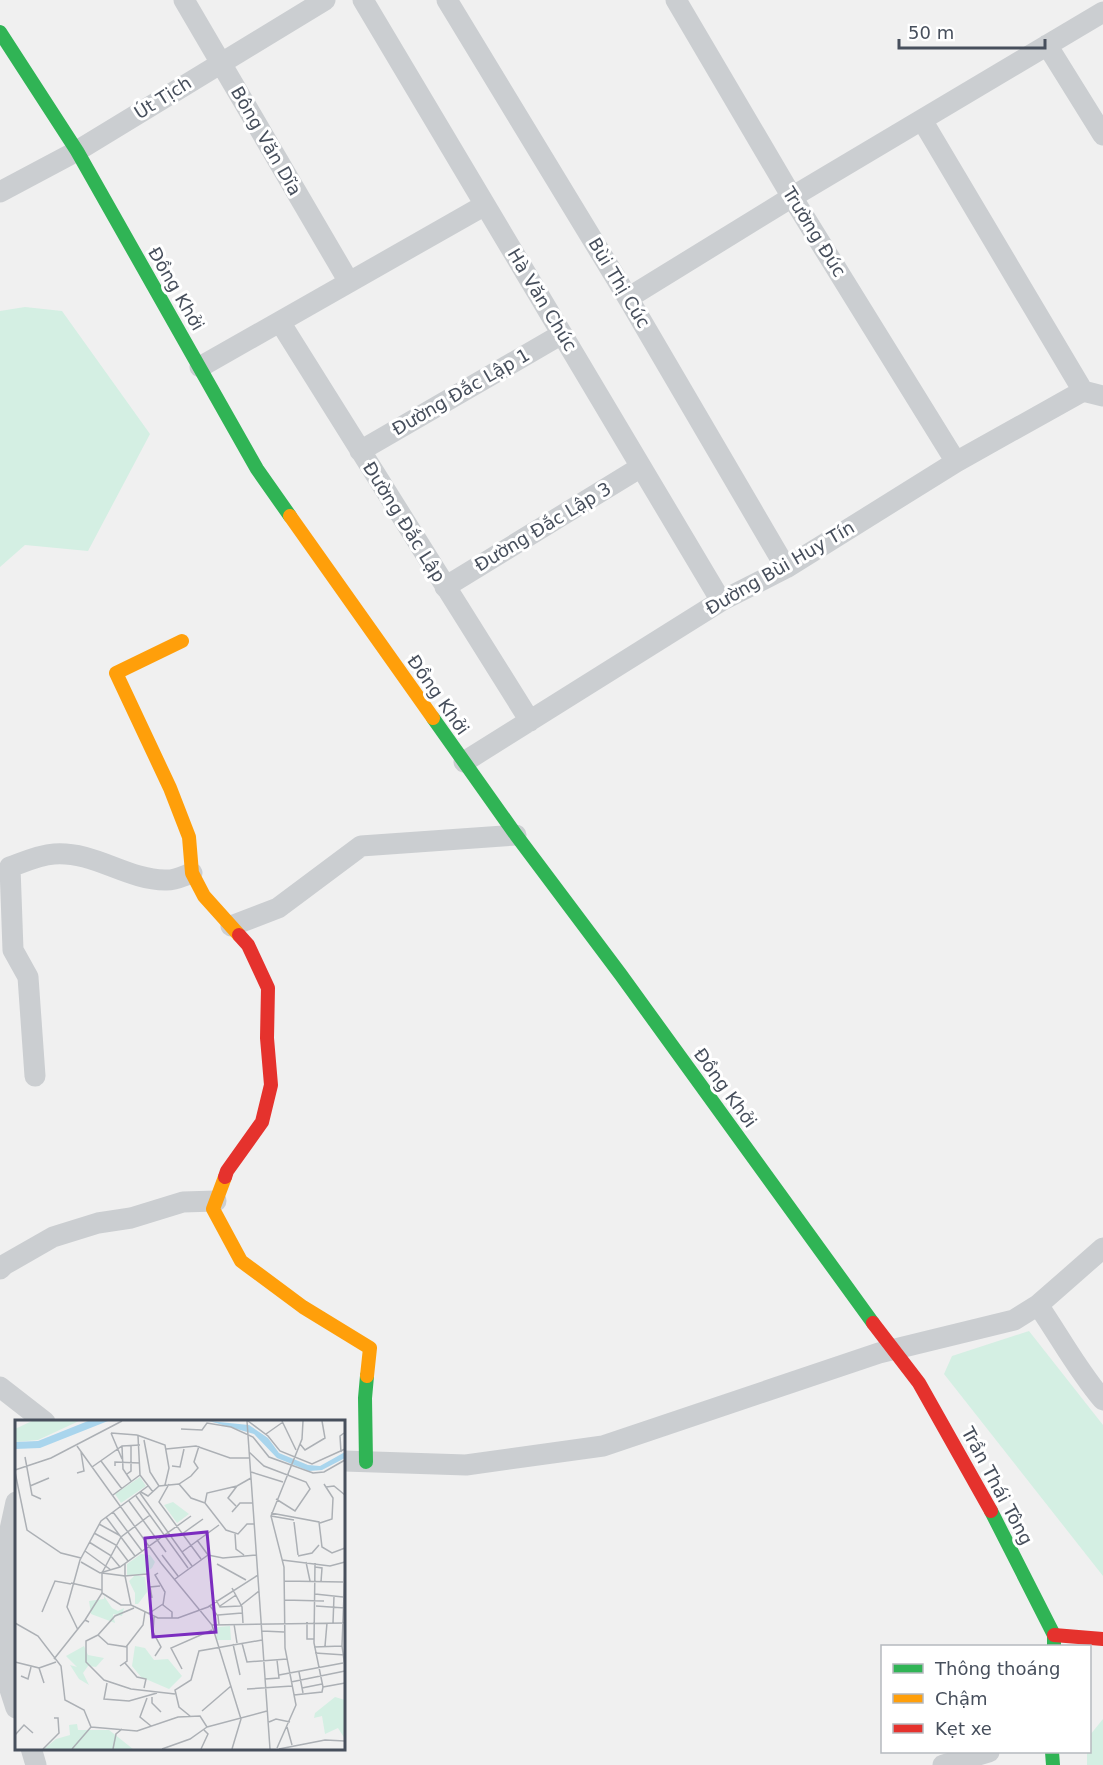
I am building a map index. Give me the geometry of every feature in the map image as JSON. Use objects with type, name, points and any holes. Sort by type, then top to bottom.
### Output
[{"type":"street","name":"Bông Văn Dĩa","points":[[184,0],[349,282]]},
{"type":"street","name":"Út Tịch","points":[[0,192],[77,151],[325,0]]},
{"type":"street","name":"Hà Văn Chúc","points":[[363,0],[721,601]]},
{"type":"street","name":"Bùi Thị Cúc","points":[[447,0],[628,298],[786,568]]},
{"type":"street","name":"Trường Đúc","points":[[676,0],[792,197],[956,462]]},
{"type":"street","points":[[628,298],[792,197],[1103,12]]},
{"type":"street","name":"Đồng Khởi","points":[[0,32],[77,151],[257,469],[516,835],[628,984],[893,1350]]},
{"type":"street","points":[[1047,45],[1103,135]]},
{"type":"street","points":[[922,120],[1093,394]]},
{"type":"street","points":[[200,368],[485,205]]},
{"type":"street","name":"Đường Đắc Lập","points":[[280,322],[530,721]]},
{"type":"street","name":"Đường Đắc Lập 1","points":[[360,451],[561,334]]},
{"type":"street","name":"Đường Bùi Huy Tín","points":[[464,762],[721,601],[786,568],[956,462],[1093,394]]},
{"type":"street","name":"Đường Đắc Lập 3","points":[[445,587],[641,467]]},
{"type":"street","points":[[182,641],[116,673],[170,788],[189,837],[192,873],[204,896],[248,945],[268,988],[267,1038],[271,1085],[262,1122],[227,1171],[213,1209],[241,1261],[303,1308],[370,1348],[365,1398],[366,1462]]},
{"type":"street","points":[[231,926],[278,908],[361,846],[516,835]]},
{"type":"street","points":[[34,1076],[28,977],[13,950],[10,867],[37,857],[63,854],[103,862],[147,879],[168,881],[192,873]]},
{"type":"street","points":[[0,1269],[53,1237],[98,1223],[131,1218],[183,1202],[216,1201]]},
{"type":"street","points":[[345,1461],[466,1465],[603,1446],[879,1353],[1014,1320],[1038,1305],[1103,1248]]},
{"type":"street","points":[[1038,1305],[1086,1380],[1103,1400]]},
{"type":"street","name":"Trần Thái Tông","points":[[893,1350],[919,1383],[982,1494],[1054,1641]]},
{"type":"street","points":[[0,1387],[39,1420]]},
{"type":"street","points":[[15,1507],[7,1543],[2,1675],[15,1706]]},
{"type":"street","points":[[1054,1641],[1103,1639]]},
{"type":"street","points":[[31,1750],[36,1765]]},
{"type":"street","points":[[943,1765],[986,1753]]},
{"type":"green space","points":[[25,307],[62,311],[150,434],[88,551],[25,545],[0,567],[0,311]]},
{"type":"green space","points":[[1029,1331],[1103,1425],[1103,1576],[944,1374],[952,1356]]},
{"type":"green space","points":[[1103,1719],[1103,1765],[1087,1765],[1087,1753],[1091,1753],[1091,1734]]},
{"type":"traffic: fast","points":[[0,32],[77,151],[257,469],[290,516]]},
{"type":"traffic: fast","points":[[433,718],[873,1323]]},
{"type":"traffic: fast","points":[[366,1462],[367,1376]]},
{"type":"traffic: fast","points":[[991,1511],[1054,1635],[1054,1645]]},
{"type":"traffic: fast","points":[[1052,1753],[1053,1765]]},
{"type":"traffic: slow","points":[[290,516],[433,718]]},
{"type":"traffic: slow","points":[[182,641],[116,673],[170,788],[189,837],[192,873],[204,896],[239,935]]},
{"type":"traffic: slow","points":[[225,1177],[213,1209],[241,1261],[303,1307],[370,1348],[367,1376]]},
{"type":"traffic: jam","points":[[225,1177],[262,1122],[271,1085],[267,1038],[268,988],[248,945],[239,935]]},
{"type":"traffic: jam","points":[[873,1323],[919,1383],[991,1511]]},
{"type":"traffic: jam","points":[[1054,1635],[1103,1639]]}]
